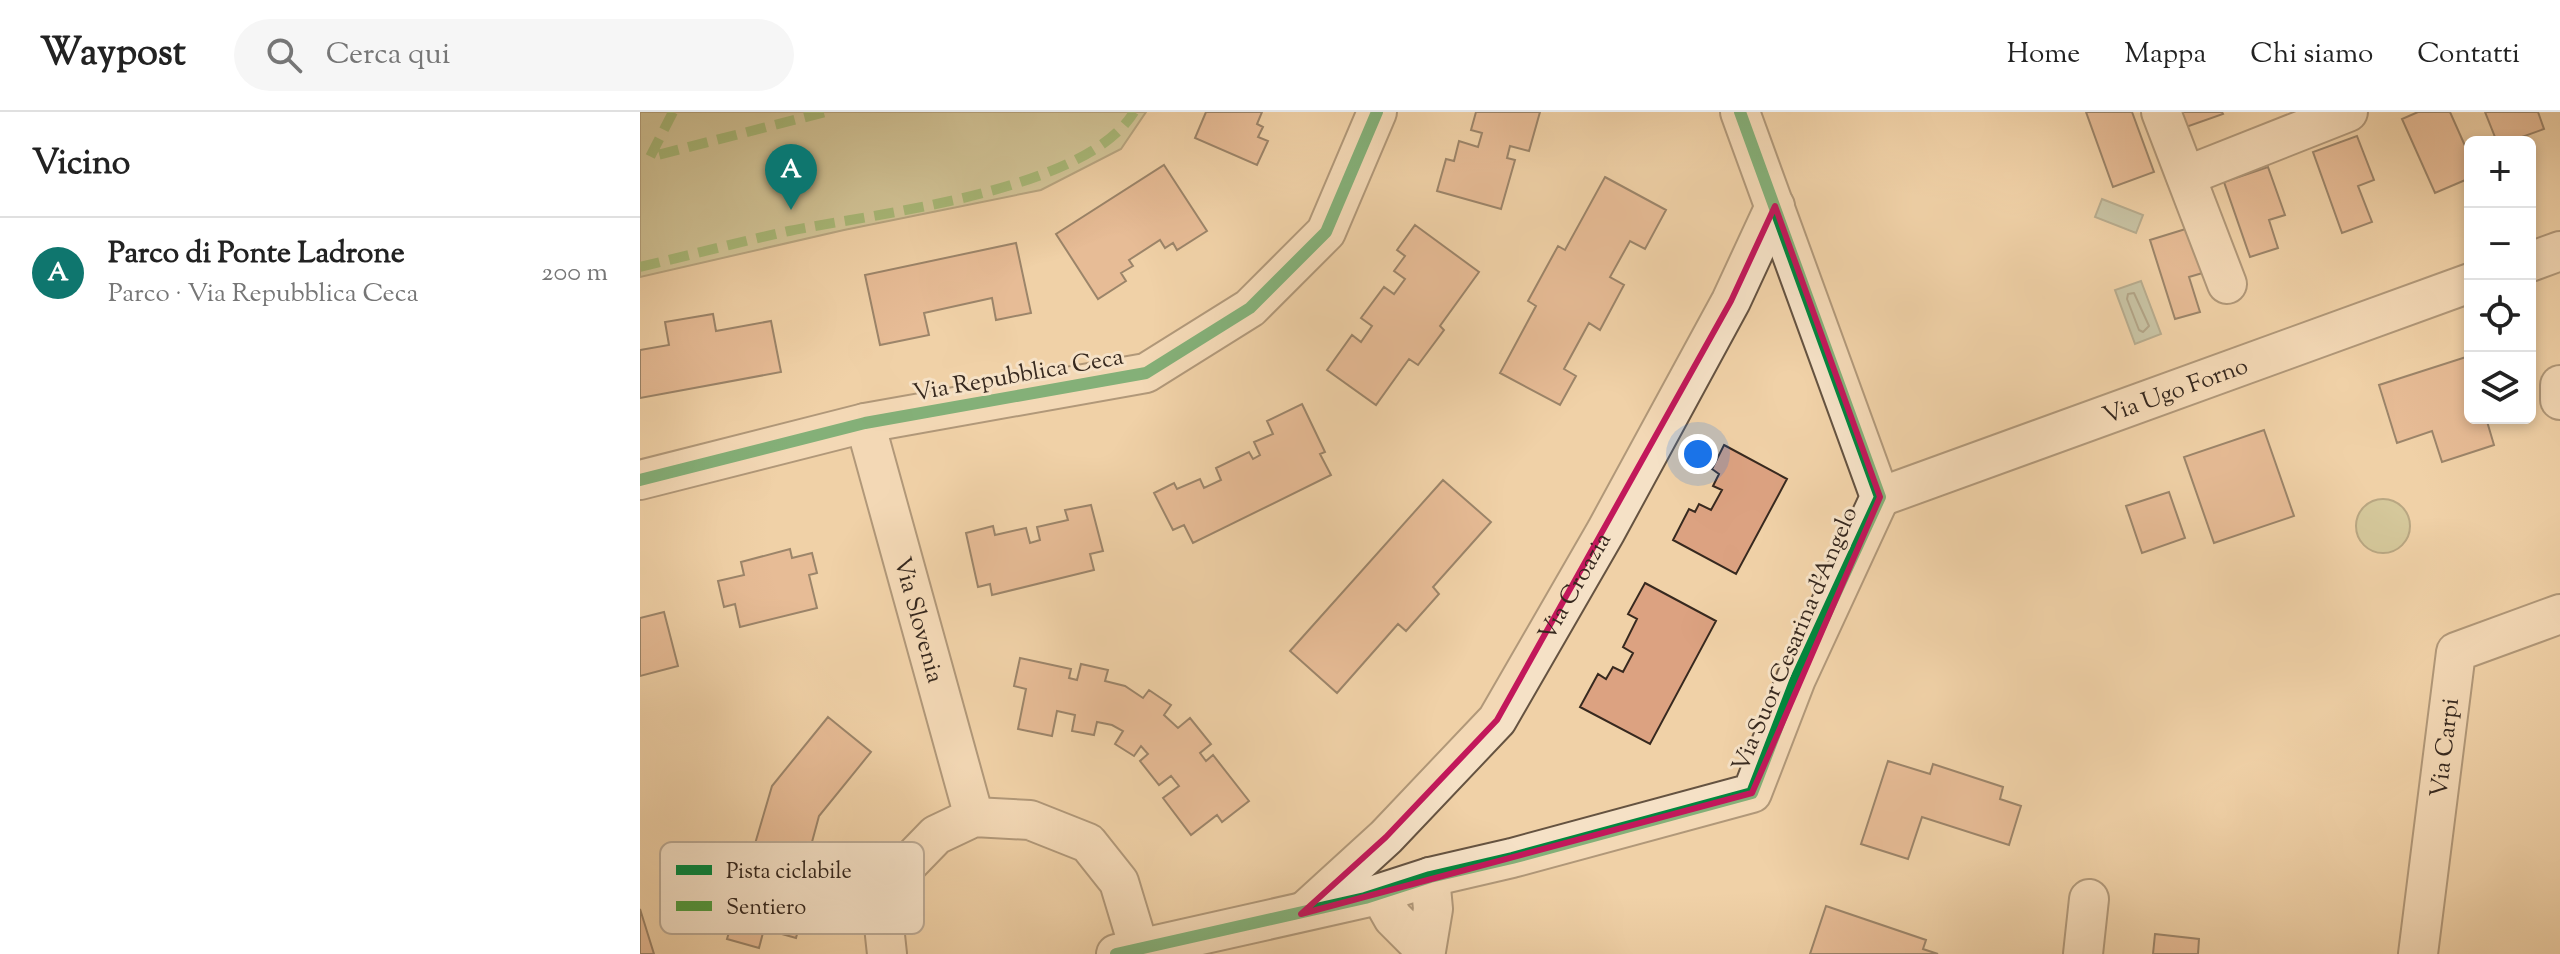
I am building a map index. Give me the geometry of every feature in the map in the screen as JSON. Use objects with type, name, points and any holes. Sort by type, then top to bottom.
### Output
[{"type":"street","name":"Via Repubblica Ceca","points":[[640,480],[865,423],[1146,373],[1250,308],[1326,232],[1377,112]]},
{"type":"street","name":"Via Suor Cesarina d'Angelo","points":[[1128,951],[1380,895],[1430,877],[1752,793],[1796,679],[1880,497],[1740,112]]},
{"type":"street","points":[[2161,112],[2227,284]]},
{"type":"street","points":[[2186,176],[2348,112]]},
{"type":"street","name":"Via Croazia","points":[[1301,914],[1386,837],[1497,720],[1606,531],[1731,301],[1775,206]]},
{"type":"street","points":[[2536,260],[2560,251]]},
{"type":"street","name":"Via Ugo Forno","points":[[1880,497],[2464,285]]},
{"type":"street","name":"Via Slovenia","points":[[865,423],[974,817]]},
{"type":"street","name":"Via Carpi","points":[[2418,954],[2456,652],[2560,614]]},
{"type":"street","points":[[924,847],[936,835],[974,817],[1030,820],[1088,843],[1119,882],[1128,951]]},
{"type":"street","points":[[1426,953],[1433,909],[1430,877]]},
{"type":"street","points":[[1380,895],[1393,918],[1426,953]]},
{"type":"street","points":[[2083,954],[2089,899]]},
{"type":"street","points":[[885,934],[887,954]]},
{"type":"highlighted area","points":[[1775,206],[1880,497],[1752,793],[1301,914],[1386,837],[1497,720],[1731,301]]},
{"type":"green space","points":[[640,112],[1146,112],[1121,149],[1041,190],[844,230],[640,277]]},
{"type":"green space","points":[[2383,499],[2402,507],[2410,526],[2402,545],[2383,553],[2364,545],[2356,526],[2364,507]]},
{"type":"water","points":[[2102,199],[2143,215],[2136,233],[2095,217]]},
{"type":"water","points":[[2141,281],[2161,334],[2135,344],[2115,290]]},
{"type":"building","points":[[1206,112],[1262,112],[1257,124],[1263,127],[1258,137],[1268,141],[1257,165],[1195,138]]},
{"type":"building","points":[[1476,112],[1540,112],[1529,151],[1510,146],[1507,158],[1515,160],[1501,209],[1437,191],[1446,159],[1454,161],[1459,141],[1478,147],[1482,133],[1471,130]]},
{"type":"building","points":[[2086,112],[2132,112],[2154,172],[2113,187]]},
{"type":"building","points":[[2180,112],[2222,112],[2223,114],[2186,127]]},
{"type":"building","points":[[2418,112],[2450,112],[2464,144],[2464,181],[2435,193],[2402,119]]},
{"type":"building","points":[[2485,112],[2538,112],[2544,129],[2524,136],[2495,136]]},
{"type":"building","points":[[2357,136],[2374,180],[2358,186],[2372,222],[2342,233],[2313,152]]},
{"type":"building","points":[[1164,165],[1207,231],[1177,250],[1173,243],[1165,248],[1160,240],[1129,260],[1133,266],[1121,273],[1126,281],[1098,299],[1056,234]]},
{"type":"building","points":[[2268,167],[2285,215],[2269,220],[2278,248],[2250,257],[2224,182]]},
{"type":"building","points":[[1605,177],[1666,210],[1645,249],[1630,241],[1610,277],[1624,285],[1600,330],[1589,323],[1564,369],[1576,376],[1560,405],[1500,373],[1536,306],[1528,301],[1558,246],[1565,250]]},
{"type":"building","points":[[1415,225],[1479,272],[1440,326],[1444,330],[1418,365],[1409,359],[1376,405],[1327,370],[1352,335],[1361,342],[1372,326],[1361,318],[1384,287],[1394,294],[1405,279],[1394,271],[1405,256],[1397,250]]},
{"type":"building","points":[[2192,227],[2206,272],[2189,277],[2200,312],[2175,319],[2150,240]]},
{"type":"building","points":[[1016,243],[1031,313],[996,320],[992,298],[924,313],[929,335],[880,345],[865,275]]},
{"type":"building","points":[[713,314],[716,331],[771,321],[781,372],[640,398],[640,350],[669,345],[665,322]]},
{"type":"building","points":[[2464,358],[2464,424],[2488,424],[2494,445],[2442,462],[2432,431],[2397,443],[2379,385]]},
{"type":"building","points":[[1302,404],[1325,452],[1320,454],[1331,475],[1193,543],[1184,525],[1173,530],[1154,493],[1174,483],[1177,489],[1200,479],[1204,488],[1221,480],[1216,468],[1249,452],[1253,459],[1260,455],[1254,442],[1273,434],[1267,421]]},
{"type":"building","points":[[2264,430],[2294,516],[2214,543],[2184,457]]},
{"type":"building","points":[[1724,445],[1787,479],[1736,574],[1673,540],[1689,509],[1695,512],[1699,504],[1711,510],[1722,490],[1713,486],[1719,474],[1712,469]]},
{"type":"building","points":[[1443,480],[1491,522],[1433,587],[1439,594],[1406,631],[1398,624],[1337,693],[1290,651]]},
{"type":"building","points":[[2169,492],[2185,538],[2142,553],[2126,506]]},
{"type":"building","points":[[1091,505],[1103,551],[1090,554],[1094,570],[992,595],[990,584],[978,587],[966,533],[993,526],[995,535],[1026,528],[1030,543],[1040,540],[1037,527],[1068,520],[1065,510]]},
{"type":"building","points":[[790,549],[792,558],[812,553],[817,573],[809,575],[817,608],[740,627],[735,604],[724,607],[718,581],[744,575],[741,562]]},
{"type":"building","points":[[1645,583],[1716,621],[1650,744],[1580,707],[1598,674],[1606,679],[1613,667],[1623,672],[1633,653],[1623,647],[1637,619],[1628,614]]},
{"type":"building","points":[[664,612],[678,666],[640,676],[640,618]]},
{"type":"building","points":[[1020,658],[1071,669],[1069,678],[1077,680],[1081,664],[1108,670],[1105,681],[1125,686],[1143,698],[1149,690],[1171,705],[1164,715],[1178,728],[1190,718],[1211,744],[1200,753],[1206,761],[1213,755],[1249,801],[1222,822],[1217,815],[1191,835],[1163,798],[1179,786],[1171,776],[1159,785],[1140,761],[1148,754],[1141,746],[1134,756],[1115,744],[1123,731],[1097,722],[1094,735],[1072,731],[1075,715],[1057,711],[1052,736],[1018,729],[1026,689],[1014,686]]},
{"type":"building","points":[[828,717],[871,752],[819,816],[812,842],[756,842],[772,786]]},
{"type":"building","points":[[1888,761],[1930,774],[1933,764],[2003,787],[2000,799],[2021,806],[2009,845],[1922,817],[1908,859],[1861,844]]},
{"type":"building","points":[[1826,906],[1926,940],[1923,949],[1938,954],[1810,954]]},
{"type":"building","points":[[640,909],[654,954],[640,954]]},
{"type":"building","points":[[728,934],[763,934],[759,948],[727,939]]},
{"type":"building","points":[[2155,934],[2199,939],[2198,954],[2153,954]]},
{"type":"marked path","points":[[673,112],[650,157],[825,112]]},
{"type":"marked path","points":[[640,267],[789,231],[924,207],[1027,180],[1072,162],[1109,139],[1134,112]]},
{"type":"cycle path","points":[[640,480],[865,423],[1146,373],[1250,308],[1326,232],[1377,112]]},
{"type":"cycle path","points":[[1116,954],[1365,898],[1430,877],[1752,793],[1796,679],[1880,497],[1740,112]]},
{"type":"place","name":"Parco di Ponte Ladrone","points":[[791,210]]}]
